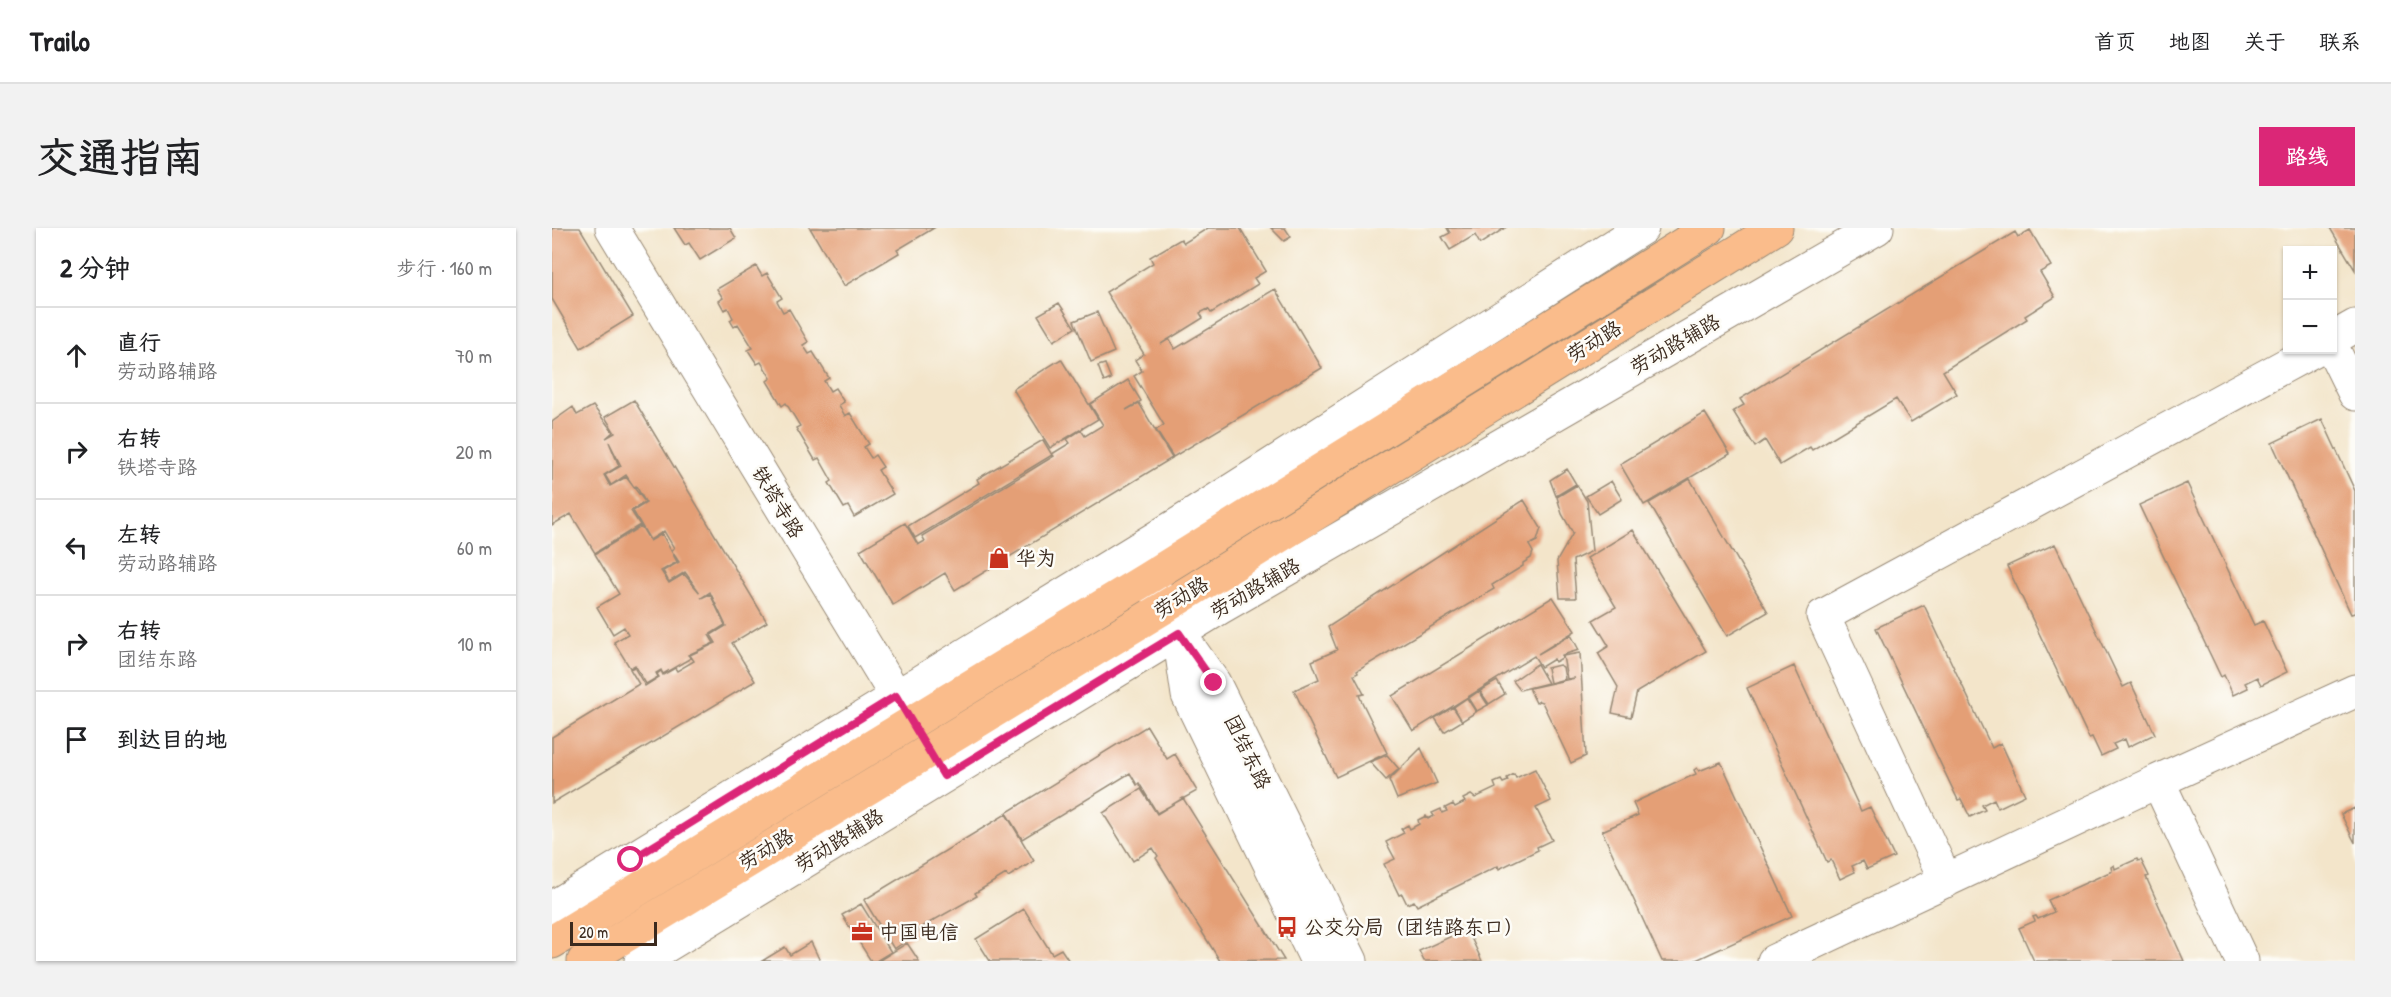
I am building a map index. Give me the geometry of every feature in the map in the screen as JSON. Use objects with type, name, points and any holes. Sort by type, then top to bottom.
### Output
[{"type":"main road","name":"劳动路","points":[[552,942],[904,709],[1141,564],[1709,228]]},
{"type":"main road","name":"劳动路","points":[[584,961],[936,763],[1172,620],[1776,228]]},
{"type":"street","name":"铁塔寺路","points":[[612,228],[936,763]]},
{"type":"street","points":[[1141,564],[1182,522],[1642,228]]},
{"type":"street","name":"劳动路辅路","points":[[1172,620],[1877,228]]},
{"type":"street","points":[[2337,336],[2355,326]]},
{"type":"street","points":[[1946,880],[1822,616],[2307,354]]},
{"type":"street","points":[[2335,354],[2355,394]]},
{"type":"street","name":"团结东路","points":[[1141,564],[1172,620],[1214,683],[1351,961]]},
{"type":"street","points":[[1172,620],[1188,695],[1317,961]]},
{"type":"street","points":[[1774,961],[2355,692]]},
{"type":"street","points":[[552,908],[904,709]]},
{"type":"street","name":"劳动路辅路","points":[[641,961],[936,763]]},
{"type":"street","points":[[2158,782],[2242,961]]},
{"type":"building","points":[[552,228],[580,228],[633,316],[581,348],[552,299]]},
{"type":"building","points":[[674,228],[730,228],[736,238],[700,260],[689,243],[685,245]]},
{"type":"building","points":[[810,228],[934,228],[897,250],[899,253],[844,286]]},
{"type":"building","points":[[1208,228],[1240,228],[1266,271],[1254,278],[1258,284],[1211,313],[1208,309],[1200,313],[1203,318],[1169,339],[1175,349],[1275,289],[1322,368],[1173,457],[1156,430],[1164,425],[1134,376],[1142,371],[1135,360],[1144,354],[1106,292],[1153,263],[1150,257],[1181,239],[1184,243]]},
{"type":"building","points":[[1271,228],[1285,228],[1291,237],[1284,241]]},
{"type":"building","points":[[1447,228],[1505,228],[1480,244],[1475,235],[1450,250],[1442,237],[1450,233]]},
{"type":"building","points":[[2330,228],[2355,228],[2355,270]]},
{"type":"building","points":[[2030,230],[2051,266],[2040,272],[2055,297],[2025,316],[2027,319],[1943,371],[1957,394],[1911,422],[1896,399],[1812,450],[1810,447],[1780,465],[1765,440],[1755,447],[1733,411],[1744,405],[1740,399],[2015,232],[2018,237]]},
{"type":"building","points":[[756,266],[762,276],[767,273],[782,298],[777,301],[783,312],[789,309],[808,342],[803,345],[809,354],[813,352],[829,378],[824,381],[830,391],[835,388],[844,402],[839,405],[845,416],[850,413],[869,444],[864,447],[871,458],[875,455],[883,467],[878,470],[893,494],[854,517],[848,506],[844,508],[829,483],[832,481],[819,458],[815,460],[796,428],[800,426],[786,403],[782,406],[767,381],[771,378],[761,362],[757,364],[748,350],[753,348],[738,324],[734,327],[728,308],[724,310],[719,301],[723,298],[717,289]]},
{"type":"building","points":[[1059,303],[1075,328],[1054,341],[1038,315]]},
{"type":"building","points":[[1097,312],[1114,352],[1091,362],[1074,321]]},
{"type":"building","points":[[1061,359],[1098,419],[1050,448],[1013,389]]},
{"type":"building","points":[[1105,364],[1111,379],[1104,382],[1098,366]]},
{"type":"building","points":[[1128,380],[1141,401],[1126,410],[1139,403],[1172,458],[955,590],[945,573],[893,605],[860,550],[905,523],[918,545],[925,541],[922,536],[1054,456],[1052,454],[1070,443],[1067,439],[1081,430],[1085,436],[1103,425],[1090,404]]},
{"type":"building","points":[[634,400],[767,622],[732,643],[755,681],[552,803],[552,737],[639,684],[630,669],[634,667],[645,686],[659,677],[657,674],[661,671],[663,675],[675,668],[677,671],[694,661],[690,655],[716,643],[711,635],[726,626],[710,592],[701,598],[710,594],[725,625],[709,635],[714,643],[688,655],[691,658],[663,674],[661,670],[656,673],[658,677],[646,684],[635,665],[630,668],[614,642],[628,634],[624,627],[613,634],[597,607],[619,594],[595,554],[641,526],[650,541],[662,534],[677,562],[661,571],[669,583],[684,574],[700,593],[685,572],[669,582],[663,571],[679,562],[671,550],[674,548],[664,531],[650,540],[633,511],[646,503],[626,475],[611,485],[605,475],[621,466],[609,442],[619,466],[604,475],[610,486],[626,477],[645,502],[631,511],[640,525],[595,553],[571,514],[552,525],[552,422],[573,407],[577,415],[593,406],[613,432],[606,438],[615,433],[605,417]]},
{"type":"building","points":[[1705,413],[1730,454],[1644,505],[1620,464]]},
{"type":"building","points":[[2322,419],[2355,491],[2355,613],[2351,614],[2272,443]]},
{"type":"building","points":[[1043,440],[1052,455],[915,538],[908,526],[979,483],[977,479]]},
{"type":"building","points":[[1567,469],[1576,484],[1556,496],[1550,480]]},
{"type":"building","points":[[1690,479],[1768,612],[1727,636],[1649,503]]},
{"type":"building","points":[[1611,481],[1622,499],[1598,514],[1586,496]]},
{"type":"building","points":[[2187,483],[2254,625],[2263,621],[2287,672],[2261,685],[2257,677],[2245,683],[2248,688],[2233,695],[2224,675],[2221,677],[2139,505]]},
{"type":"building","points":[[1577,485],[1587,501],[1592,551],[1573,560],[1576,598],[1560,598],[1557,561],[1573,533],[1562,514],[1557,497]]},
{"type":"building","points":[[1524,500],[1541,528],[1537,541],[1529,545],[1533,552],[1531,558],[1523,563],[1523,566],[1492,585],[1494,589],[1357,671],[1358,673],[1354,675],[1364,694],[1359,695],[1361,700],[1387,753],[1336,777],[1294,690],[1319,679],[1312,661],[1337,650],[1328,627]]},
{"type":"building","points":[[1633,530],[1706,651],[1637,692],[1631,717],[1612,713],[1618,687],[1598,653],[1609,646],[1593,620],[1616,607],[1587,558]]},
{"type":"building","points":[[2055,544],[2123,687],[2131,683],[2155,734],[2128,747],[2125,739],[2113,744],[2116,749],[2101,756],[2092,737],[2089,738],[2007,566]]},
{"type":"building","points":[[1553,597],[1575,631],[1538,654],[1571,635],[1579,650],[1562,655],[1562,658],[1555,662],[1554,659],[1541,667],[1534,656],[1413,731],[1392,696]]},
{"type":"building","points":[[1924,605],[1992,748],[2001,743],[2025,795],[1998,808],[1994,799],[1982,805],[1985,810],[1970,817],[1961,799],[1958,800],[1876,628]]},
{"type":"building","points":[[1580,653],[1586,756],[1571,763],[1542,702],[1536,703],[1530,688],[1575,678],[1567,679],[1563,656]]},
{"type":"building","points":[[1537,664],[1548,683],[1520,690],[1513,681]]},
{"type":"building","points":[[1559,665],[1563,667],[1565,679],[1550,683],[1547,668]]},
{"type":"building","points":[[1794,666],[1861,811],[1870,807],[1894,857],[1867,869],[1863,861],[1852,866],[1855,872],[1840,879],[1831,860],[1827,862],[1747,688]]},
{"type":"building","points":[[1497,681],[1505,694],[1489,704],[1480,691]]},
{"type":"building","points":[[1479,691],[1488,705],[1477,711],[1469,698]]},
{"type":"building","points":[[1467,698],[1476,712],[1462,721],[1454,707]]},
{"type":"building","points":[[1453,707],[1462,721],[1444,732],[1435,718]]},
{"type":"building","points":[[1147,726],[1167,759],[1175,754],[1197,791],[1157,813],[1139,783],[1137,785],[1130,773],[1022,839],[1006,813]]},
{"type":"building","points":[[1421,748],[1437,783],[1397,799],[1389,780]]},
{"type":"building","points":[[1387,755],[1399,769],[1386,780],[1370,762]]},
{"type":"building","points":[[1721,762],[1792,916],[1694,961],[1662,961],[1602,831],[1638,815],[1633,803],[1696,774],[1694,770],[1697,768],[1699,771]]},
{"type":"building","points":[[1535,769],[1551,801],[1536,808],[1552,840],[1537,847],[1538,850],[1499,869],[1498,866],[1417,906],[1414,901],[1407,904],[1402,894],[1399,895],[1384,864],[1395,859],[1386,842],[1404,833],[1401,829],[1408,825],[1410,829],[1419,824],[1418,820],[1426,816],[1428,819],[1434,816],[1432,813],[1441,809],[1442,813],[1447,811],[1445,808],[1453,804],[1455,807],[1465,802],[1463,799],[1471,795],[1475,798],[1496,788],[1494,783],[1501,780],[1503,783],[1514,774],[1516,778]]},
{"type":"building","points":[[1141,789],[1157,814],[1183,798],[1284,960],[1220,961],[1156,858],[1158,856],[1153,848],[1133,861],[1103,813]]},
{"type":"building","points":[[2355,808],[2355,843],[2341,814]]},
{"type":"building","points":[[1006,814],[1034,861],[1008,877],[1006,874],[975,893],[977,896],[918,929],[919,932],[894,949],[864,900]]},
{"type":"building","points":[[2137,859],[2141,860],[2149,876],[2146,877],[2184,961],[2034,961],[2019,928],[2035,921],[2033,917],[2036,916],[2038,919],[2054,912],[2048,900],[2112,871],[2111,867],[2114,865],[2115,869]]},
{"type":"building","points":[[861,904],[891,952],[876,961],[871,961],[842,915]]},
{"type":"building","points":[[1024,909],[1052,954],[1061,949],[1069,961],[990,961],[976,939]]},
{"type":"building","points":[[1467,929],[1482,961],[1424,961],[1419,951]]},
{"type":"building","points":[[811,942],[820,961],[762,961],[785,947],[790,955]]},
{"type":"building","points":[[907,943],[919,961],[878,961]]},
{"type":"place","name":"华为","points":[[999,558]]},
{"type":"place","name":"公交分局（团结路东口）","points":[[1287,927]]},
{"type":"place","name":"中国电信","points":[[862,932]]},
{"type":"route","points":[[631,860],[896,696],[944,776],[1179,633],[1214,683]]}]
